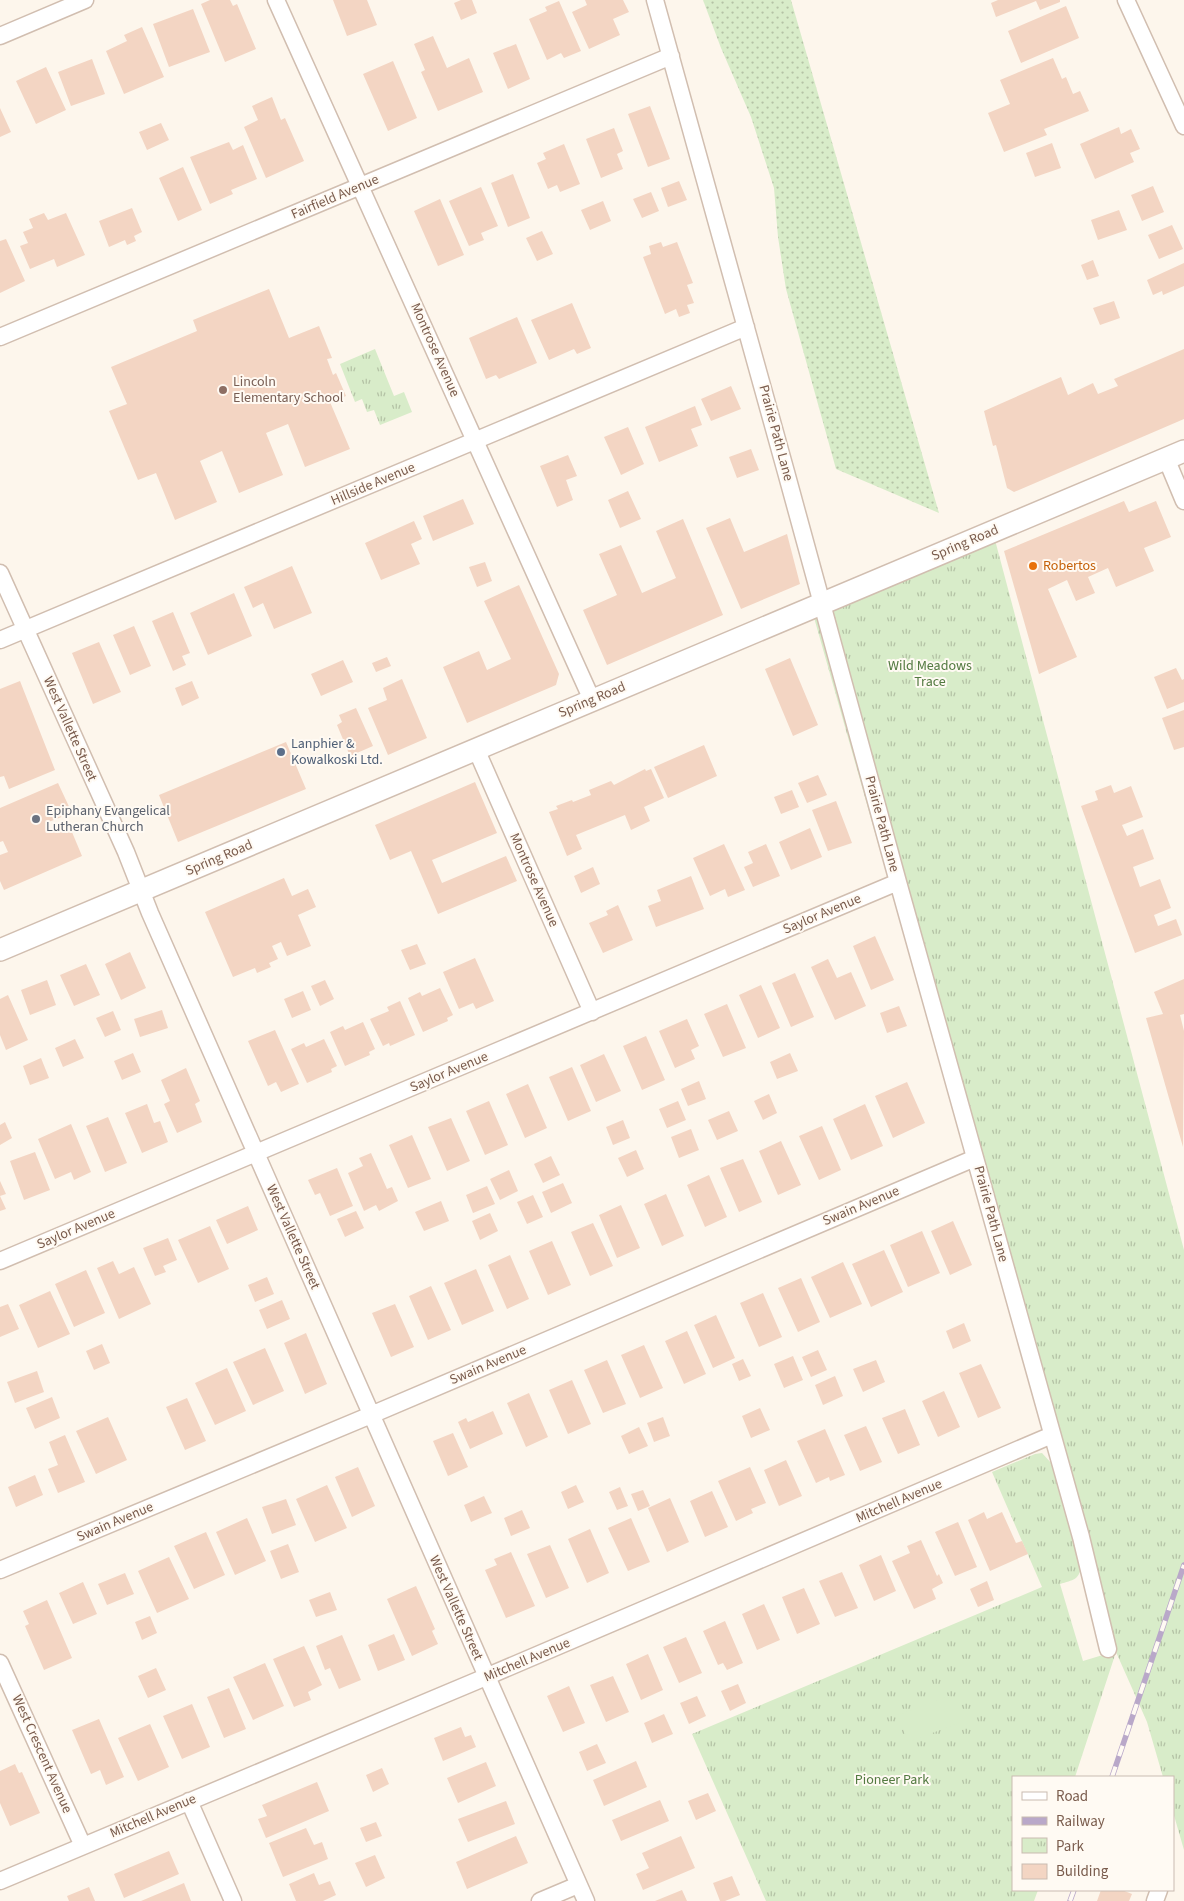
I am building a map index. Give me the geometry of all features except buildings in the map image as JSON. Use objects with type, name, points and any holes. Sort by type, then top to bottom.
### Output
[{"type":"street","points":[[0,36],[85,0]]},
{"type":"street","name":"Montrose Avenue","points":[[276,0],[592,700]]},
{"type":"street","name":"Prairie Path Lane","points":[[655,0],[1081,1537],[1108,1649]]},
{"type":"street","points":[[1126,0],[1184,126]]},
{"type":"street","name":"Fairfield Avenue","points":[[0,337],[671,56]]},
{"type":"street","name":"Hillside Avenue","points":[[0,640],[746,327]]},
{"type":"street","points":[[1175,454],[1184,501]]},
{"type":"street","name":"Spring Road","points":[[0,950],[822,605],[1175,454]]},
{"type":"street","name":"West Vallette Street","points":[[0,573],[126,852],[141,891],[256,1154],[586,1901]]},
{"type":"street","name":"Montrose Avenue","points":[[476,749],[592,1012]]},
{"type":"street","name":"Saylor Avenue","points":[[0,1260],[256,1154],[898,882]]},
{"type":"street","name":"Swain Avenue","points":[[0,1570],[371,1415],[975,1158]]},
{"type":"street","name":"Mitchell Avenue","points":[[0,1881],[486,1677],[1052,1435]]},
{"type":"street","name":"West Crescent Avenue","points":[[0,1663],[83,1846]]},
{"type":"street","points":[[188,1801],[233,1901]]},
{"type":"street","points":[[540,1901],[578,1885]]},
{"type":"green space","points":[[703,0],[791,0],[939,513],[836,469],[786,289],[778,237],[774,188],[751,117],[721,48]]},
{"type":"green space","points":[[375,349],[394,396],[404,392],[412,412],[380,425],[374,410],[367,412],[362,399],[355,402],[340,364]]},
{"type":"green space","name":"Wild Meadows Trace","points":[[995,540],[1184,1250],[1184,1850],[1174,1815],[1174,1776],[1163,1776],[1147,1722],[1116,1652],[1075,1776],[1012,1776],[1012,1891],[1038,1891],[1034,1901],[766,1901],[692,1734],[1042,1587],[992,1472],[1035,1454],[1042,1453],[1053,1465],[1081,1565],[1077,1577],[1060,1584],[1083,1661],[1116,1651],[1045,1433],[813,614]]},
{"type":"green space","points":[[949,1696],[959,1723],[908,1742],[898,1715]]},
{"type":"railway","points":[[1112,1776],[1184,1565]]},
{"type":"railway","points":[[1070,1901],[1074,1891]]},
{"type":"place","name":"Lincoln Elementary School","points":[[223,390]]},
{"type":"place","name":"Robertos","points":[[1033,566]]},
{"type":"place","name":"Lanphier & Kowalkoski Ltd.","points":[[281,752]]},
{"type":"place","name":"Epiphany Evangelical Lutheran Church","points":[[36,819]]},
{"type":"park label","name":"Pioneer Park","points":[[892,1780]]}]
